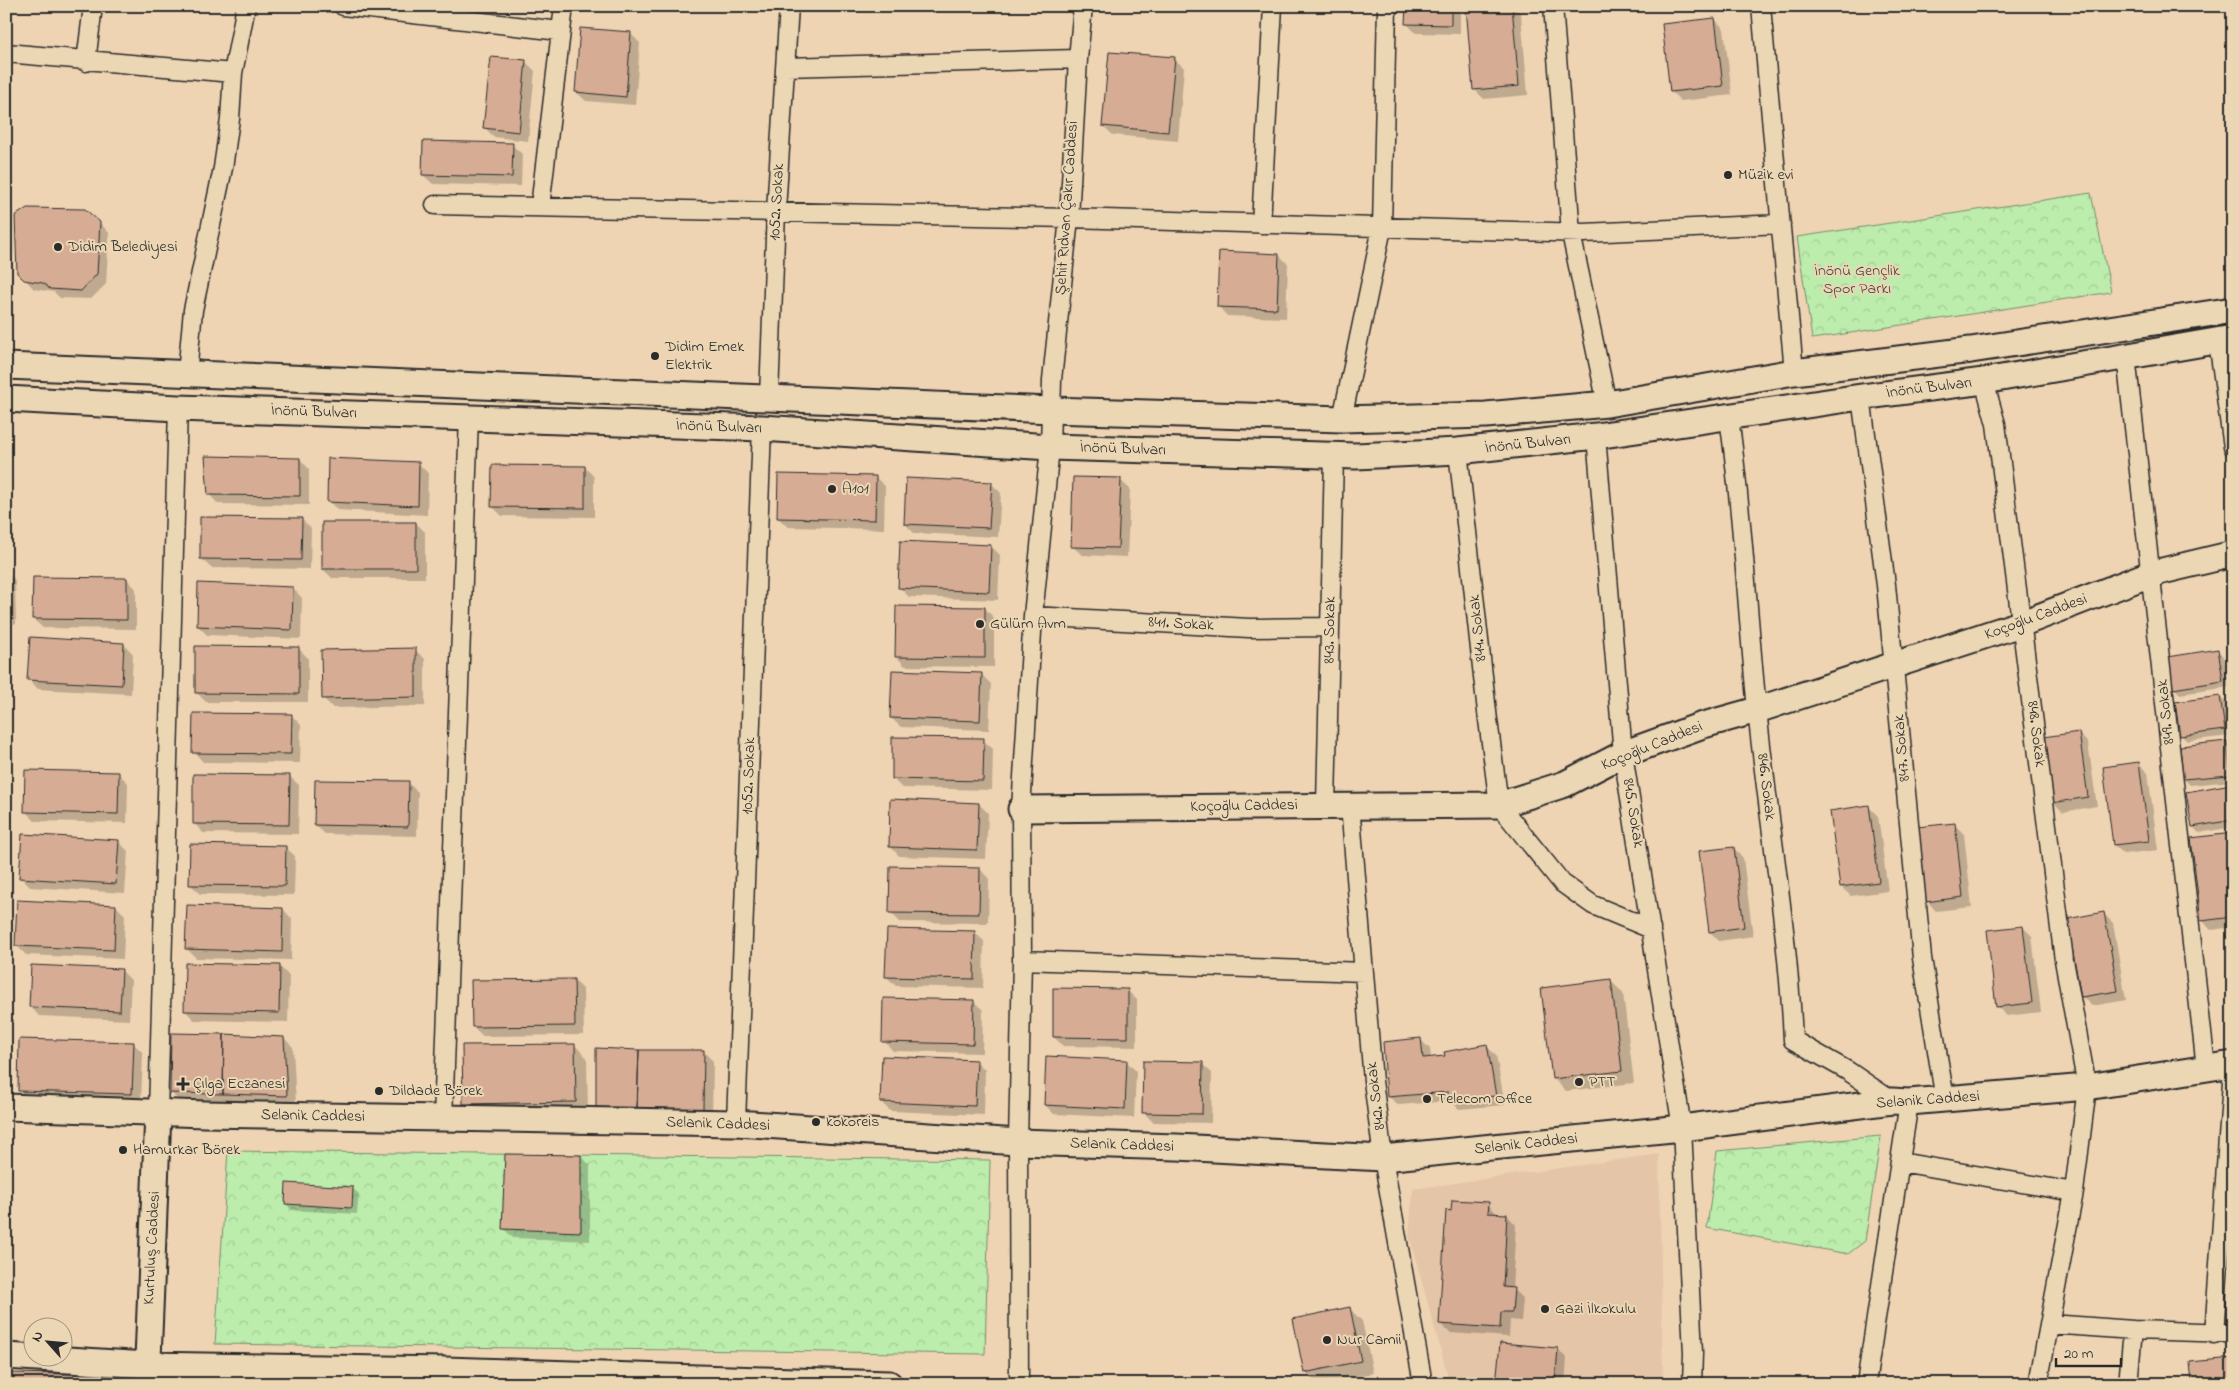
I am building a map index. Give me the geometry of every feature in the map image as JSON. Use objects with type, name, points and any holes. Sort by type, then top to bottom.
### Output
[{"type":"street","points":[[86,62],[93,6]]},
{"type":"street","points":[[187,374],[193,310],[223,168],[230,119],[233,73],[246,6]]},
{"type":"street","points":[[343,6],[560,31]]},
{"type":"street","points":[[540,208],[564,6]]},
{"type":"street","name":"1052. Sokak","points":[[769,397],[776,211],[784,67],[790,6]]},
{"type":"street","name":"Şehit Rıdvan Çakır Caddesi","points":[[1019,1384],[1018,1142],[1022,960],[1021,808],[1033,616],[1050,446],[1052,380],[1069,218],[1083,6]]},
{"type":"street","points":[[1261,224],[1273,6]]},
{"type":"street","points":[[1342,419],[1382,228],[1387,6]]},
{"type":"street","points":[[1553,6],[1571,233],[1607,404]]},
{"type":"street","points":[[1761,6],[1794,372]]},
{"type":"street","points":[[6,53],[86,62],[233,73]]},
{"type":"street","points":[[784,67],[1078,60]]},
{"type":"street","points":[[435,205],[1069,218],[1571,233],[1781,224]]},
{"type":"street","name":"İnönü Bulvarı","points":[[6,366],[1052,410],[1342,419],[1486,415],[1607,404],[1794,372],[1972,350],[2233,310]]},
{"type":"street","points":[[2225,340],[2233,447]]},
{"type":"street","name":"İnönü Bulvarı","points":[[6,399],[178,408],[762,428],[1050,446],[1334,455],[1458,451],[1596,436],[1984,381],[2225,340]]},
{"type":"street","name":"849. Sokak","points":[[2126,356],[2206,1068]]},
{"type":"street","name":"848. Sokak","points":[[1984,381],[1996,424],[2023,623],[2064,960],[2087,1087],[2074,1192],[2038,1384]]},
{"type":"street","name":"847. Sokak","points":[[1861,397],[1894,666],[1922,958],[1945,1100]]},
{"type":"street","points":[[158,1113],[178,408]]},
{"type":"street","points":[[443,1119],[469,418]]},
{"type":"street","name":"846. Sokak","points":[[1729,418],[1736,468],[1757,710],[1790,979],[1794,1040],[1900,1102]]},
{"type":"street","name":"1052. Sokak","points":[[736,1123],[762,428]]},
{"type":"street","name":"845. Sokak","points":[[1596,436],[1623,754],[1682,1128],[1693,1353],[1692,1384]]},
{"type":"street","name":"844. Sokak","points":[[1458,451],[1487,712],[1500,805]]},
{"type":"street","name":"843. Sokak","points":[[1334,455],[1330,627],[1338,805]]},
{"type":"street","name":"Koçoğlu Caddesi","points":[[1021,808],[1500,805],[1566,784],[1623,754],[1700,726],[1757,710],[2023,623],[2150,574],[2233,554]]},
{"type":"street","name":"841. Sokak","points":[[1033,616],[1249,628],[1330,627]]},
{"type":"street","name":"842. Sokak","points":[[1338,805],[1364,972],[1373,1081],[1383,1158],[1423,1384]]},
{"type":"street","points":[[1500,805],[1562,883],[1593,905],[1651,929]]},
{"type":"street","points":[[1022,960],[1364,972]]},
{"type":"street","name":"Selanik Caddesi","points":[[6,1107],[158,1113],[736,1123],[1018,1142],[1177,1147],[1383,1158],[1682,1128],[1900,1102],[1945,1100],[2087,1087],[2233,1064]]},
{"type":"street","points":[[2214,1334],[2233,1068]]},
{"type":"street","points":[[1866,1384],[1900,1162],[1900,1102]]},
{"type":"street","name":"Kurtuluş Caddesi","points":[[147,1374],[158,1113]]},
{"type":"street","points":[[1900,1162],[2074,1192]]},
{"type":"street","points":[[2050,1324],[2214,1334],[2233,1333]]},
{"type":"street","points":[[2128,1384],[2133,1330]]},
{"type":"street","points":[[6,1356],[147,1374],[889,1384]]},
{"type":"shaded area","name":"Gazi İlkokulu","points":[[1659,1154],[1663,1384],[1450,1384],[1409,1235],[1413,1189]]},
{"type":"green space","name":"İnönü Gençlik Spor Parkı","points":[[2091,193],[2111,292],[1812,339],[1797,237]]},
{"type":"green space","points":[[1881,1136],[1865,1241],[1848,1254],[1707,1228],[1717,1151]]},
{"type":"green space","points":[[228,1151],[990,1160],[985,1354],[215,1344]]},
{"type":"building","points":[[1406,6],[1451,6],[1451,25],[1405,24]]},
{"type":"building","points":[[1512,6],[1519,86],[1473,90],[1466,7]]},
{"type":"building","points":[[1715,18],[1723,86],[1670,92],[1662,24]]},
{"type":"building","points":[[580,28],[631,32],[626,97],[575,92]]},
{"type":"building","points":[[1109,52],[1175,57],[1168,132],[1102,126]]},
{"type":"building","points":[[491,57],[526,60],[519,132],[483,128]]},
{"type":"building","points":[[423,141],[513,143],[512,177],[422,175]]},
{"type":"building","name":"Didim Belediyesi","points":[[27,208],[85,209],[100,222],[97,274],[81,291],[50,289],[43,283],[24,280],[17,273],[15,216]]},
{"type":"building","points":[[1219,251],[1279,254],[1277,309],[1217,307]]},
{"type":"building","points":[[205,456],[300,458],[300,496],[208,495]]},
{"type":"building","points":[[328,458],[419,462],[418,506],[327,502]]},
{"type":"building","points":[[492,465],[585,466],[585,508],[491,507]]},
{"type":"building","points":[[778,474],[876,476],[875,520],[777,518]]},
{"type":"building","points":[[1073,477],[1121,478],[1118,548],[1071,547]]},
{"type":"building","points":[[906,478],[992,482],[989,528],[904,524]]},
{"type":"building","points":[[200,517],[302,518],[301,560],[200,559]]},
{"type":"building","points":[[322,522],[416,522],[416,569],[322,569]]},
{"type":"building","points":[[900,541],[991,545],[989,592],[898,588]]},
{"type":"building","points":[[33,577],[127,578],[127,620],[32,619]]},
{"type":"building","points":[[198,583],[293,587],[292,630],[197,626]]},
{"type":"building","points":[[896,606],[985,607],[985,658],[895,657]]},
{"type":"building","points":[[30,637],[124,643],[122,685],[27,680]]},
{"type":"building","points":[[195,646],[299,647],[299,694],[195,693]]},
{"type":"building","points":[[416,648],[416,697],[322,699],[321,650]]},
{"type":"building","points":[[2218,649],[2223,681],[2173,689],[2168,657]]},
{"type":"building","points":[[892,670],[982,673],[980,721],[890,718]]},
{"type":"building","points":[[2220,696],[2225,730],[2180,736],[2175,702]]},
{"type":"building","points":[[193,713],[292,714],[291,754],[192,753]]},
{"type":"building","points":[[2079,732],[2088,797],[2052,803],[2043,737]]},
{"type":"building","points":[[892,737],[984,738],[983,781],[892,779]]},
{"type":"building","points":[[2227,741],[2230,775],[2183,779],[2180,746]]},
{"type":"building","points":[[2139,762],[2149,841],[2113,845],[2103,767]]},
{"type":"building","points":[[25,770],[119,772],[118,814],[24,812]]},
{"type":"building","points":[[193,774],[290,775],[289,825],[193,824]]},
{"type":"building","points":[[315,780],[409,781],[408,827],[314,825]]},
{"type":"building","points":[[2231,784],[2233,820],[2192,827],[2186,792]]},
{"type":"building","points":[[890,799],[979,803],[977,850],[889,847]]},
{"type":"building","points":[[1869,805],[1879,882],[1840,887],[1830,811]]},
{"type":"building","points":[[1955,823],[1963,897],[1925,902],[1917,827]]},
{"type":"building","points":[[2233,833],[2233,917],[2201,921],[2191,838]]},
{"type":"building","points":[[22,834],[119,840],[116,884],[19,878]]},
{"type":"building","points":[[190,844],[286,846],[285,886],[189,885]]},
{"type":"building","points":[[1734,847],[1744,927],[1709,932],[1699,851]]},
{"type":"building","points":[[890,866],[980,868],[979,914],[889,913]]},
{"type":"building","points":[[17,900],[116,905],[114,950],[15,946]]},
{"type":"building","points":[[187,905],[283,908],[282,952],[185,949]]},
{"type":"building","points":[[2104,912],[2118,991],[2081,997],[2067,919]]},
{"type":"building","points":[[2023,926],[2032,1003],[1996,1007],[1987,930]]},
{"type":"building","points":[[887,929],[975,931],[974,979],[885,977]]},
{"type":"building","points":[[185,963],[280,965],[279,1013],[184,1011]]},
{"type":"building","points":[[31,965],[122,969],[120,1011],[29,1007]]},
{"type":"building","points":[[574,979],[575,1026],[472,1027],[471,980]]},
{"type":"building","points":[[1611,979],[1622,1071],[1552,1079],[1541,988]]},
{"type":"building","points":[[1053,988],[1128,989],[1128,1038],[1053,1037]]},
{"type":"building","points":[[883,998],[974,1000],[973,1044],[882,1042]]},
{"type":"building","points":[[171,1033],[224,1034],[223,1094],[170,1093]]},
{"type":"building","points":[[224,1034],[284,1037],[287,1096],[223,1094]]},
{"type":"building","points":[[1421,1038],[1423,1058],[1445,1056],[1444,1052],[1487,1044],[1496,1096],[1448,1100],[1448,1092],[1387,1097],[1383,1042]]},
{"type":"building","points":[[19,1039],[134,1042],[132,1094],[18,1091]]},
{"type":"building","points":[[575,1044],[576,1102],[463,1104],[462,1045]]},
{"type":"building","points":[[596,1048],[639,1050],[637,1108],[596,1108]]},
{"type":"building","points":[[639,1050],[704,1050],[703,1109],[637,1108]]},
{"type":"building","points":[[882,1056],[977,1060],[975,1106],[880,1102]]},
{"type":"building","points":[[1046,1056],[1127,1060],[1125,1109],[1044,1105]]},
{"type":"building","points":[[1143,1061],[1203,1062],[1202,1114],[1142,1113]]},
{"type":"building","points":[[505,1154],[581,1155],[581,1232],[502,1229]]},
{"type":"building","points":[[286,1183],[353,1187],[352,1208],[285,1204]]},
{"type":"building","points":[[1452,1200],[1489,1202],[1488,1213],[1507,1214],[1503,1287],[1514,1288],[1512,1312],[1501,1312],[1500,1328],[1439,1324],[1446,1210],[1451,1211]]},
{"type":"building","name":"Nur Camii","points":[[1350,1307],[1361,1361],[1304,1373],[1293,1319]]},
{"type":"building","points":[[1500,1343],[1558,1348],[1555,1384],[1496,1384]]},
{"type":"building","points":[[2233,1358],[2233,1384],[2192,1384],[2190,1362]]},
{"type":"building","points":[[6,1373],[118,1375],[118,1384],[6,1384]]},
{"type":"building","points":[[177,1374],[270,1377],[270,1384],[165,1384]]},
{"type":"building","points":[[295,1377],[395,1384],[295,1384]]},
{"type":"place","name":"Müzik evi","points":[[1728,175]]},
{"type":"place","name":"Didim Belediyesi","points":[[58,247]]},
{"type":"place","name":"Didim Emek Elektrik","points":[[655,356]]},
{"type":"place","name":"A101","points":[[832,489]]},
{"type":"place","name":"Gülüm Avm","points":[[980,624]]},
{"type":"place","name":"PTT","points":[[1579,1082]]},
{"type":"place","name":"Çılga Eczanesi","points":[[183,1084]]},
{"type":"place","name":"Dildade Börek","points":[[379,1091]]},
{"type":"place","name":"Telecom Office","points":[[1427,1099]]},
{"type":"place","name":"kokoreis","points":[[816,1122]]},
{"type":"place","name":"Hamurkar Börek","points":[[123,1150]]},
{"type":"place","name":"Gazi İlkokulu","points":[[1545,1309]]},
{"type":"place","name":"Nur Camii","points":[[1327,1340]]}]
